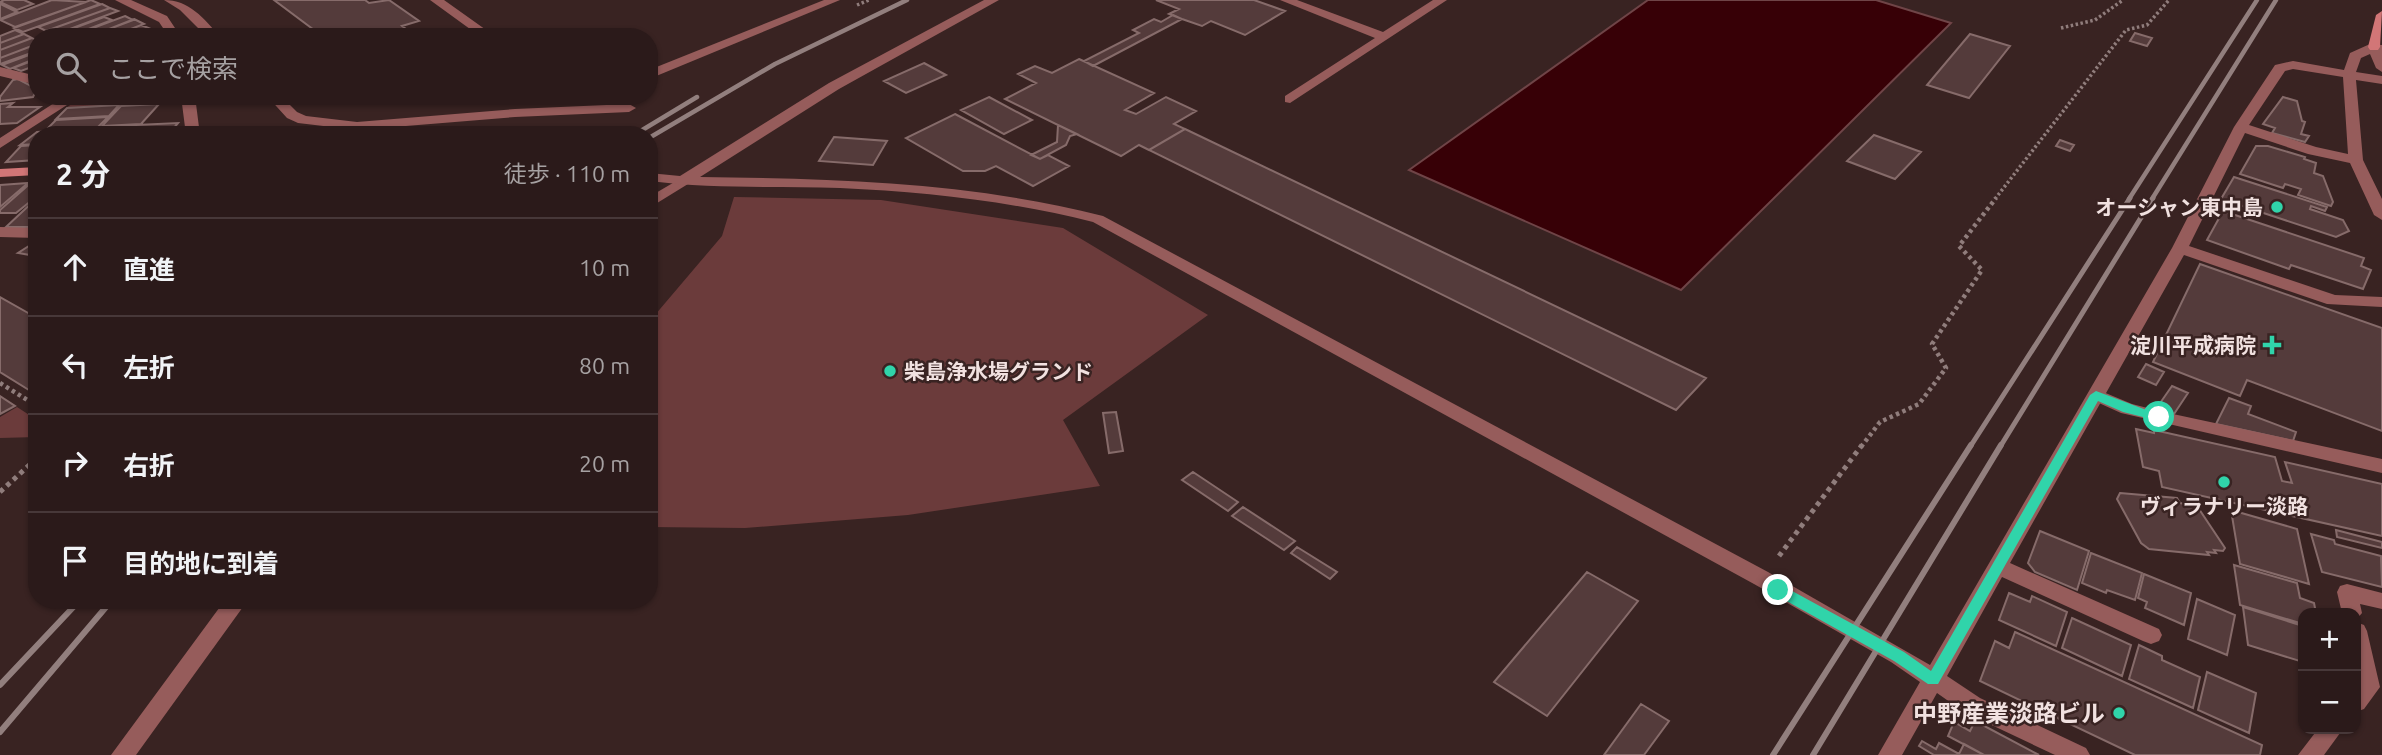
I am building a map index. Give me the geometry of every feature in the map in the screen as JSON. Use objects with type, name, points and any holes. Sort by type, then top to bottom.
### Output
[{"type":"street","points":[[121,0],[163,19],[169,28]]},
{"type":"street","points":[[170,0],[184,7],[205,28]]},
{"type":"street","points":[[436,0],[478,28]]},
{"type":"street","points":[[658,71],[834,0]]},
{"type":"street","points":[[658,198],[834,86],[993,0]]},
{"type":"street","points":[[1286,0],[1384,37]]},
{"type":"street","points":[[1290,99],[1441,0]]},
{"type":"street","points":[[2382,15],[2378,48],[2382,68]]},
{"type":"street","points":[[2378,48],[2355,57],[2349,74],[2356,160],[2382,215]]},
{"type":"street","points":[[1890,755],[2180,248],[2241,127],[2280,68],[2292,65],[2382,80]]},
{"type":"street","points":[[4,75],[28,76]]},
{"type":"street","points":[[28,126],[61,105]]},
{"type":"street","points":[[189,105],[191,126]]},
{"type":"street","points":[[282,105],[292,115],[303,120],[357,126],[514,113],[629,108]]},
{"type":"street","points":[[514,113],[522,105]]},
{"type":"street","points":[[0,144],[28,126]]},
{"type":"street","points":[[2241,127],[2313,151],[2356,160]]},
{"type":"street","points":[[0,173],[28,171]]},
{"type":"street","points":[[658,178],[683,181],[823,183],[927,190],[1051,205],[1098,219],[1761,578],[1899,656],[1972,705],[2078,755]]},
{"type":"street","points":[[0,232],[28,233]]},
{"type":"street","points":[[2180,248],[2333,300],[2382,302]]},
{"type":"street","points":[[2096,395],[2127,409],[2159,417],[2382,466]]},
{"type":"street","points":[[1997,566],[2151,635]]},
{"type":"street","points":[[2351,608],[2347,592],[2382,601]]},
{"type":"street","points":[[123,755],[230,609]]},
{"type":"street","points":[[2361,653],[2369,687],[2361,696]]},
{"type":"street","points":[[2310,755],[2328,734]]},
{"type":"path","points":[[2061,27],[2080,27],[2106,14],[2123,0]]},
{"type":"path","points":[[1778,557],[1880,422],[1919,404],[1946,368],[1932,344],[1982,270],[1959,246],[2126,30],[2147,25],[2169,0]]},
{"type":"path","points":[[0,383],[28,400]]},
{"type":"path","points":[[0,492],[28,466]]},
{"type":"shaded area","points":[[1648,0],[1876,0],[1951,23],[1681,290],[1409,170]]},
{"type":"shaded area","points":[[70,105],[112,105],[66,108]]},
{"type":"shaded area","name":"柴島浄水場グランド","points":[[734,197],[881,200],[1063,228],[1208,315],[1063,420],[1100,486],[908,515],[745,528],[658,527],[658,311],[722,236]]},
{"type":"shaded area","points":[[17,407],[28,414],[28,437],[0,438],[0,417]]},
{"type":"building","points":[[24,0],[33,4],[17,10],[0,2]]},
{"type":"building","points":[[52,0],[86,2],[15,27],[0,20]]},
{"type":"building","points":[[91,0],[100,4],[23,32],[14,28]]},
{"type":"building","points":[[274,0],[365,0],[369,3],[389,0],[419,21],[402,26],[405,28],[311,28]]},
{"type":"building","points":[[1156,0],[1254,0],[1285,11],[1245,35],[1211,21],[1202,26],[1169,14],[1179,9]]},
{"type":"building","points":[[0,4],[17,12],[0,19]]},
{"type":"building","points":[[102,4],[110,8],[54,28],[38,27]]},
{"type":"building","points":[[110,8],[118,11],[73,28],[54,28]]},
{"type":"building","points":[[1173,15],[1182,19],[1093,66],[1084,61],[1139,33],[1133,30],[1154,19],[1161,22]]},
{"type":"building","points":[[125,16],[133,20],[112,28],[93,28]]},
{"type":"building","points":[[104,17],[112,20],[91,28],[74,28]]},
{"type":"building","points":[[134,19],[144,24],[134,28],[112,28]]},
{"type":"building","points":[[15,30],[24,34],[0,43],[0,36]]},
{"type":"building","points":[[2135,33],[2152,38],[2147,46],[2130,41]]},
{"type":"building","points":[[24,34],[28,36],[28,40],[0,50],[0,43]]},
{"type":"building","points":[[1970,34],[2010,46],[1969,98],[1927,85]]},
{"type":"building","points":[[28,40],[28,47],[0,58],[0,50]]},
{"type":"building","points":[[28,47],[28,54],[0,64],[0,58]]},
{"type":"building","points":[[28,55],[28,62],[10,69],[2,65]]},
{"type":"building","points":[[1079,59],[1154,93],[1125,110],[1136,114],[1166,97],[1196,111],[1174,124],[1185,129],[1149,150],[1139,145],[1121,156],[1005,99],[1036,83],[1018,74],[1035,66],[1052,73]]},
{"type":"building","points":[[28,62],[28,68],[21,71],[13,68]]},
{"type":"building","points":[[924,63],[946,75],[906,93],[884,81]]},
{"type":"building","points":[[18,79],[28,84],[28,98],[0,101],[0,97],[13,80]]},
{"type":"building","points":[[989,97],[1032,120],[1004,134],[961,110]]},
{"type":"building","points":[[2283,97],[2297,101],[2302,121],[2305,122],[2301,134],[2309,136],[2305,142],[2272,133],[2275,128],[2263,124]]},
{"type":"building","points":[[13,103],[8,107],[40,107],[17,123],[0,124],[0,104]]},
{"type":"building","points":[[119,105],[109,116],[56,119],[67,108]]},
{"type":"building","points":[[158,105],[141,124],[102,126],[121,106]]},
{"type":"building","points":[[955,114],[1040,159],[1048,155],[1069,166],[1033,186],[996,166],[985,171],[963,171],[906,138]]},
{"type":"building","points":[[108,117],[99,126],[50,126],[56,120]]},
{"type":"building","points":[[178,123],[176,126],[136,125]]},
{"type":"building","points":[[1058,125],[1077,134],[1070,136],[1066,145],[1040,159],[1031,155],[1057,142]]},
{"type":"building","points":[[1185,129],[1706,378],[1676,410],[1149,150]]},
{"type":"building","points":[[1874,135],[1921,152],[1895,179],[1847,161]]},
{"type":"building","points":[[834,137],[887,141],[873,165],[819,161]]},
{"type":"building","points":[[2060,140],[2074,145],[2070,151],[2056,146]]},
{"type":"building","points":[[21,146],[28,146],[28,161],[6,162]]},
{"type":"building","points":[[2256,146],[2268,146],[2316,163],[2314,173],[2323,176],[2333,202],[2331,206],[2298,195],[2301,189],[2285,184],[2283,188],[2240,174]]},
{"type":"building","name":"オーシャン東中島","points":[[2234,177],[2327,207],[2325,211],[2311,206],[2310,209],[2343,220],[2349,231],[2336,237],[2221,199]]},
{"type":"building","points":[[28,183],[0,207],[0,185]]},
{"type":"building","points":[[28,185],[28,203],[16,213],[0,213],[0,210]]},
{"type":"building","points":[[28,206],[28,227],[6,227]]},
{"type":"building","points":[[2223,211],[2364,258],[2361,266],[2371,270],[2363,289],[2291,265],[2289,269],[2207,240]]},
{"type":"building","points":[[28,247],[28,255],[18,253]]},
{"type":"building","name":"淀川平成病院","points":[[2200,264],[2382,328],[2382,431],[2247,380],[2240,396],[2153,362]]},
{"type":"building","points":[[0,297],[28,313],[28,389],[0,372]]},
{"type":"building","points":[[2146,364],[2164,372],[2156,385],[2138,377]]},
{"type":"building","points":[[2172,386],[2188,393],[2174,414],[2158,406]]},
{"type":"building","points":[[0,396],[15,406],[0,414]]},
{"type":"building","points":[[2229,398],[2251,406],[2248,414],[2296,432],[2293,441],[2216,424]]},
{"type":"building","points":[[1116,412],[1123,451],[1109,453],[1103,413]]},
{"type":"building","name":"ヴィラナリー淡路","points":[[2136,429],[2154,433],[2154,430],[2275,457],[2282,481],[2292,483],[2285,462],[2382,484],[2382,536],[2162,487],[2159,471],[2143,467]]},
{"type":"building","points":[[1193,472],[1238,502],[1228,511],[1182,480]]},
{"type":"building","points":[[2120,493],[2177,498],[2180,503],[2197,506],[2225,548],[2223,551],[2214,550],[2216,553],[2207,552],[2209,555],[2149,549],[2141,543],[2117,499]]},
{"type":"building","points":[[1243,507],[1295,541],[1284,550],[1232,516]]},
{"type":"building","points":[[2231,510],[2297,529],[2309,584],[2240,564]]},
{"type":"building","points":[[2336,530],[2382,542],[2382,548],[2337,537]]},
{"type":"building","points":[[2040,531],[2089,551],[2077,590],[2035,572],[2028,563]]},
{"type":"building","points":[[2311,534],[2334,540],[2335,544],[2381,556],[2382,587],[2322,572]]},
{"type":"building","points":[[1297,547],[1337,572],[1330,579],[1291,553]]},
{"type":"building","points":[[2091,553],[2142,573],[2135,600],[2107,590],[2106,593],[2082,583]]},
{"type":"building","points":[[2234,565],[2297,583],[2300,598],[2314,603],[2315,608],[2298,608],[2298,622],[2240,605]]},
{"type":"building","points":[[1587,572],[1638,601],[1547,716],[1494,682]]},
{"type":"building","points":[[2144,574],[2191,593],[2184,625],[2145,608],[2147,602],[2138,598]]},
{"type":"building","points":[[2009,593],[2030,602],[2032,596],[2067,612],[2056,646],[1999,620]]},
{"type":"building","points":[[2197,599],[2235,615],[2227,655],[2188,639]]},
{"type":"building","points":[[2243,607],[2298,624],[2298,660],[2248,645]]},
{"type":"building","points":[[2072,618],[2131,645],[2122,676],[2062,648]]},
{"type":"building","name":"中野産業淡路ビル","points":[[2015,632],[2262,745],[2260,755],[2135,755],[1980,681],[1995,641],[2009,648]]},
{"type":"building","points":[[2139,645],[2162,656],[2162,660],[2200,677],[2193,708],[2129,679]]},
{"type":"building","points":[[2207,672],[2256,693],[2249,733],[2198,710]]},
{"type":"building","points":[[1641,704],[1669,721],[1644,755],[1604,755]]},
{"type":"building","points":[[1975,721],[2039,755],[1984,755],[1948,736],[1954,722],[1970,731]]},
{"type":"building","points":[[1922,741],[1936,749],[1939,743],[1959,754],[1964,744],[1984,755],[1934,755],[1919,746]]},
{"type":"railway","points":[[658,133],[775,64],[907,0]]},
{"type":"railway","points":[[2129,199],[2257,0]]},
{"type":"railway","points":[[2152,199],[2276,0]]},
{"type":"railway","points":[[649,126],[697,97]]},
{"type":"railway","points":[[1970,447],[2130,198]]},
{"type":"railway","points":[[2000,447],[2153,198]]},
{"type":"railway","points":[[1773,755],[1971,445]]},
{"type":"railway","points":[[1813,755],[2001,445]]},
{"type":"railway","points":[[0,685],[72,609]]},
{"type":"railway","points":[[0,732],[104,609]]},
{"type":"place","name":"オーシャン東中島","points":[[2277,207]]},
{"type":"place","name":"淀川平成病院","points":[[2272,345]]},
{"type":"place","name":"柴島浄水場グランド","points":[[890,371]]},
{"type":"place","name":"ヴィラナリー淡路","points":[[2224,482]]},
{"type":"place","name":"中野産業淡路ビル","points":[[2119,713]]},
{"type":"route","points":[[1778,590],[1899,656],[1933,680],[2096,395],[2127,409],[2159,417]]}]
